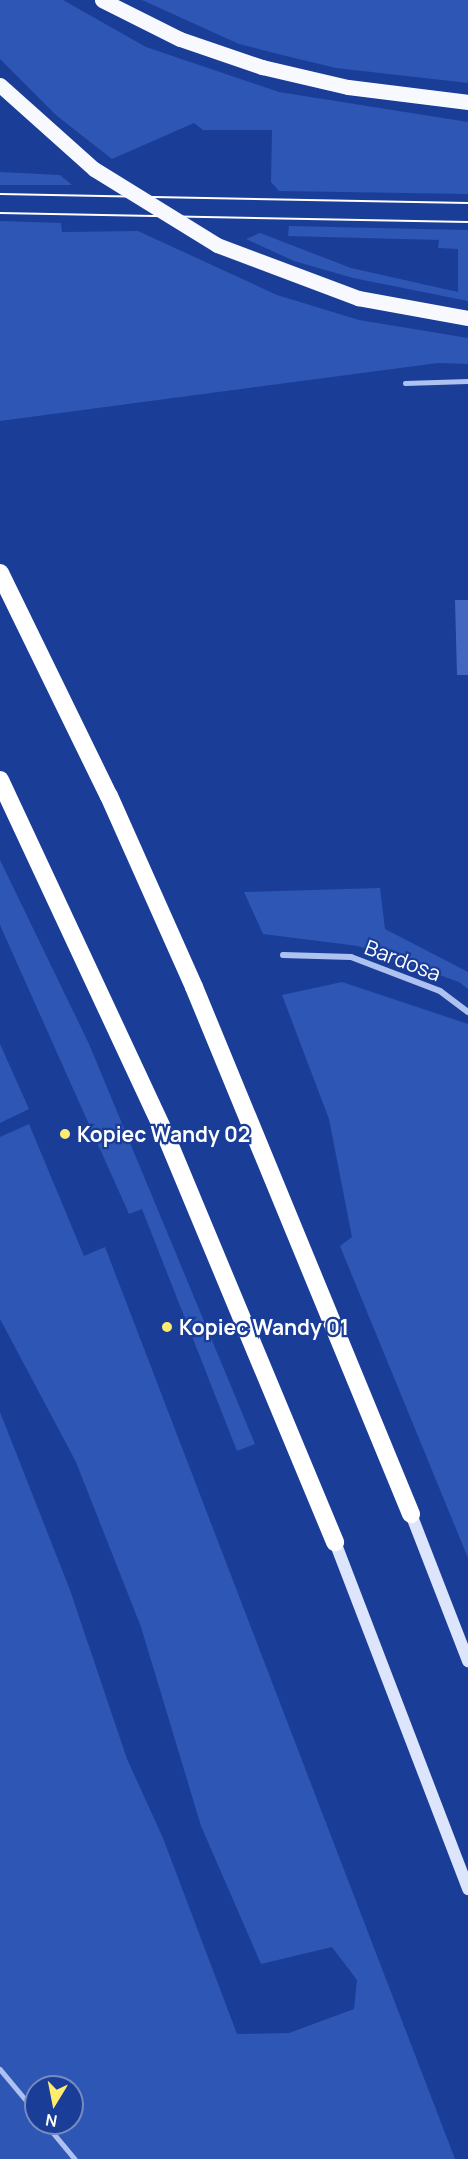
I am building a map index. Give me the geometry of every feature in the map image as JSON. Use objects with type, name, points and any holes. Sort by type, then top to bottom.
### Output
[{"type":"highway","points":[[0,573],[109,796],[194,987],[411,1514]]},
{"type":"highway","points":[[0,780],[166,1136],[335,1542]]},
{"type":"main road","points":[[102,0],[180,39],[262,67],[348,87],[468,102]]},
{"type":"main road","points":[[0,85],[93,169],[217,245],[347,295],[468,318]]},
{"type":"main road","points":[[411,1514],[468,1661]]},
{"type":"main road","points":[[335,1542],[468,1889]]},
{"type":"street","name":"Bardosa","points":[[283,955],[351,957],[440,991],[468,1012]]},
{"type":"lane","points":[[405,383],[468,381]]},
{"type":"lane","points":[[0,2069],[24,2098]]},
{"type":"lane","points":[[55,2135],[75,2159]]},
{"type":"shaded area","points":[[0,0],[63,0],[146,47],[279,92],[468,122],[468,194],[279,191],[271,182],[272,130],[203,130],[194,123],[112,159],[57,116],[0,59]]},
{"type":"shaded area","points":[[142,0],[468,0],[468,83],[336,68],[286,56],[239,44]]},
{"type":"shaded area","points":[[0,172],[60,175],[72,185],[0,185]]},
{"type":"shaded area","points":[[0,221],[61,223],[62,232],[138,231],[277,295],[359,320],[468,338],[468,364],[438,363],[0,421]]},
{"type":"shaded area","points":[[289,226],[468,230],[468,301],[353,278],[294,261],[246,239],[260,233],[351,268],[458,292],[458,249],[438,248],[439,240],[288,236]]},
{"type":"shaded area","points":[[0,860],[89,1044],[255,1444],[237,1451],[142,1209],[129,1214],[0,925]]},
{"type":"shaded area","points":[[380,888],[385,929],[468,972],[468,989],[459,982],[358,946],[263,934],[244,892]]},
{"type":"shaded area","points":[[342,982],[468,1024],[468,1558],[340,1246],[352,1237],[329,1119],[282,995]]},
{"type":"shaded area","points":[[0,1044],[29,1109],[0,1123]]},
{"type":"shaded area","points":[[29,1124],[84,1256],[105,1247],[455,2159],[0,2159],[0,1412],[70,1590],[127,1759],[163,1838],[237,2034],[289,2033],[354,2009],[357,1980],[332,1947],[261,1964],[201,1826],[141,1627],[76,1462],[0,1319],[0,1137]]},
{"type":"building","points":[[455,600],[468,600],[468,675],[457,675]]},
{"type":"tram line","points":[[0,194],[468,203]]},
{"type":"tram line","points":[[0,213],[468,222]]},
{"type":"place","name":"Kopiec Wandy 02","points":[[65,1134]]},
{"type":"place","name":"Kopiec Wandy 01","points":[[167,1327]]}]
